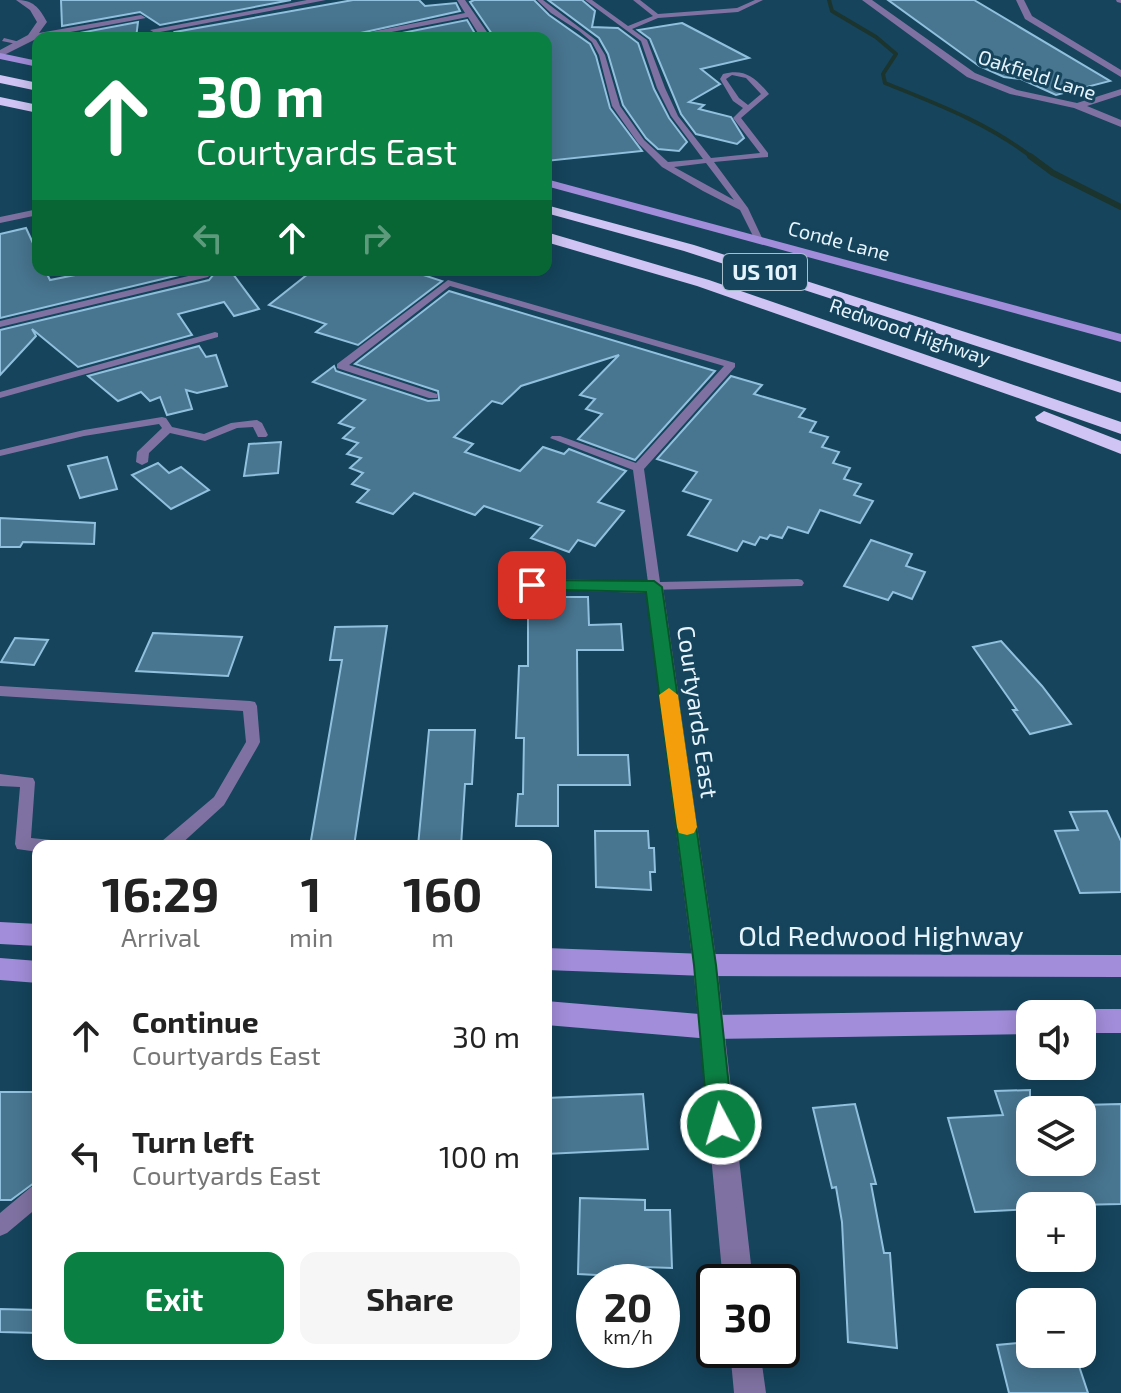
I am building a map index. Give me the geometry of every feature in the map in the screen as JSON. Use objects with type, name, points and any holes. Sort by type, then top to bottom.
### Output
[{"type":"highway","points":[[0,79],[32,86]]},
{"type":"highway","points":[[0,101],[32,108]]},
{"type":"highway","name":"Redwood Highway","points":[[552,211],[777,275],[1121,388]]},
{"type":"highway","name":"Redwood Highway","points":[[552,239],[756,302],[1121,428]]},
{"type":"highway","points":[[777,275],[1121,373]]},
{"type":"highway","points":[[756,302],[1121,448]]},
{"type":"street","points":[[20,0],[38,12],[42,22],[35,32]]},
{"type":"street","points":[[166,32],[246,10],[322,0]]},
{"type":"street","points":[[461,0],[482,32]]},
{"type":"street","name":"Oakfield Lane","points":[[866,0],[971,75],[1014,92],[1077,106],[1121,124]]},
{"type":"street","points":[[1020,0],[1028,17],[1121,74]]},
{"type":"street","points":[[133,9],[157,32]]},
{"type":"street","points":[[377,32],[471,14]]},
{"type":"street","points":[[60,32],[141,18]]},
{"type":"street","points":[[0,55],[31,37]]},
{"type":"street","points":[[0,55],[32,63]]},
{"type":"street","points":[[1077,106],[1121,92]]},
{"type":"street","name":"Conde Lane","points":[[552,184],[1121,338]]},
{"type":"street","points":[[532,585],[654,587]]},
{"type":"street","name":"Courtyards East","points":[[654,587],[705,965],[736,1264]]},
{"type":"street","points":[[0,933],[32,935]]},
{"type":"street","name":"Old Redwood Highway","points":[[552,959],[705,965],[1121,966]]},
{"type":"street","points":[[0,969],[32,972]]},
{"type":"street","points":[[552,1014],[711,1027],[1016,1022]]},
{"type":"street","points":[[1096,1021],[1121,1021]]},
{"type":"street","points":[[747,1368],[750,1393]]},
{"type":"lane","points":[[540,0],[556,16],[596,42],[615,105],[654,157],[701,188],[744,208]]},
{"type":"lane","points":[[588,0],[644,40],[675,116],[744,208],[759,240]]},
{"type":"lane","points":[[636,0],[657,16]]},
{"type":"lane","points":[[628,28],[657,16],[738,10],[760,0]]},
{"type":"lane","points":[[4,40],[21,43]]},
{"type":"lane","points":[[665,165],[765,155],[737,118],[746,107],[759,102],[765,94],[747,75],[733,72],[725,75],[723,79],[736,99],[746,107]]},
{"type":"lane","points":[[0,220],[32,213]]},
{"type":"lane","points":[[0,324],[201,276]]},
{"type":"lane","points":[[433,396],[341,366],[448,283],[731,365],[638,468],[654,587],[798,583]]},
{"type":"lane","points":[[0,395],[215,335]]},
{"type":"lane","points":[[0,453],[84,433],[162,420],[168,429],[205,438],[235,425],[257,423],[262,435]]},
{"type":"lane","points":[[142,462],[143,452],[168,429]]},
{"type":"lane","points":[[556,438],[638,468]]},
{"type":"lane","points":[[0,691],[250,706],[253,742],[219,801],[175,840]]},
{"type":"lane","points":[[0,780],[28,782],[23,844],[32,845]]},
{"type":"lane","points":[[0,1226],[32,1199]]},
{"type":"building","points":[[61,0],[291,0],[160,25],[140,12],[62,26]]},
{"type":"building","points":[[353,0],[419,0],[425,6],[456,3],[460,11],[365,32],[175,32]]},
{"type":"building","points":[[534,0],[549,15],[590,44],[610,108],[642,151],[552,160],[552,32],[491,32],[470,2]]},
{"type":"building","points":[[548,0],[582,0],[595,11],[592,27],[618,28],[638,43],[654,89],[669,118],[687,142],[679,151],[658,149],[646,138],[623,105],[608,54],[599,38]]},
{"type":"building","points":[[888,0],[974,0],[1110,81],[1056,95],[1021,79],[1004,77],[979,66]]},
{"type":"building","points":[[467,20],[474,32],[407,32]]},
{"type":"building","points":[[138,22],[137,32],[85,32]]},
{"type":"building","points":[[682,23],[749,58],[701,69],[720,84],[689,102],[704,105],[699,109],[731,117],[744,138],[737,144],[696,134],[681,114],[650,39],[638,30]]},
{"type":"building","points":[[26,228],[32,241],[32,276],[48,276],[50,280],[70,276],[175,276],[0,318],[0,234]]},
{"type":"building","points":[[212,276],[234,276],[259,309],[234,316],[224,302],[178,314],[192,335],[78,367],[32,329],[36,336],[0,375],[0,330],[209,280]]},
{"type":"building","points":[[305,276],[427,276],[442,281],[358,345],[316,332],[326,324],[269,305]]},
{"type":"building","points":[[449,291],[715,371],[635,460],[578,439],[602,414],[586,409],[595,399],[580,395],[619,355],[521,386],[502,404],[492,401],[454,437],[473,444],[465,452],[520,471],[543,447],[564,454],[569,449],[626,471],[598,502],[624,511],[595,546],[578,540],[569,552],[531,538],[542,526],[484,506],[475,515],[414,493],[393,514],[357,502],[369,490],[352,484],[363,473],[350,468],[361,458],[347,454],[358,443],[343,438],[354,428],[339,423],[365,400],[313,382],[334,366],[336,371],[428,401],[439,400],[438,391],[355,364]]},
{"type":"building","points":[[199,346],[206,357],[216,355],[227,386],[197,393],[186,390],[192,409],[167,415],[160,397],[150,401],[141,392],[118,401],[88,376]]},
{"type":"building","points":[[731,376],[762,385],[754,394],[805,409],[799,417],[816,422],[810,432],[828,437],[822,447],[839,452],[833,463],[850,468],[844,479],[861,484],[854,495],[873,501],[860,523],[820,510],[808,533],[788,527],[782,538],[770,535],[767,539],[760,537],[755,545],[743,541],[737,551],[688,535],[711,500],[683,491],[697,472],[657,459]]},
{"type":"building","points":[[281,442],[278,473],[244,476],[249,444]]},
{"type":"building","points":[[107,457],[117,489],[80,498],[68,466]]},
{"type":"building","points":[[158,463],[169,473],[181,467],[209,490],[171,509],[132,475]]},
{"type":"building","points":[[0,518],[95,523],[94,544],[23,542],[20,547],[0,547]]},
{"type":"building","points":[[871,540],[912,554],[906,566],[925,572],[912,599],[893,592],[888,600],[844,586]]},
{"type":"building","points":[[528,597],[588,597],[589,625],[621,624],[623,650],[577,650],[578,755],[628,755],[630,785],[558,785],[558,826],[516,826],[518,794],[523,794],[524,738],[516,738],[519,666],[528,666]]},
{"type":"building","points":[[387,626],[355,840],[311,840],[342,660],[330,660],[335,627]]},
{"type":"building","points":[[153,633],[242,637],[228,676],[136,671]]},
{"type":"building","points":[[15,638],[48,640],[34,665],[1,662]]},
{"type":"building","points":[[1001,641],[1071,724],[1030,734],[973,647]]},
{"type":"building","points":[[429,730],[475,730],[472,784],[465,784],[461,840],[419,840]]},
{"type":"building","points":[[1107,811],[1121,841],[1121,892],[1080,893],[1055,831],[1078,830],[1070,812]]},
{"type":"building","points":[[595,831],[648,831],[649,848],[654,848],[655,872],[650,872],[651,890],[596,887]]},
{"type":"building","points":[[1030,1090],[1030,1096],[1016,1096],[1016,1176],[1096,1176],[1096,1105],[1121,1104],[1121,1204],[1096,1205],[1096,1192],[1016,1192],[1016,1210],[975,1212],[948,1118],[1003,1115],[995,1091]]},
{"type":"building","points":[[0,1092],[32,1092],[32,1184],[11,1200],[0,1200]]},
{"type":"building","points":[[643,1094],[648,1149],[552,1154],[552,1098]]},
{"type":"building","points":[[855,1104],[876,1184],[871,1184],[884,1253],[890,1253],[897,1348],[848,1342],[842,1222],[836,1187],[832,1188],[813,1108]]},
{"type":"building","points":[[580,1198],[645,1200],[645,1210],[670,1210],[672,1264],[578,1264]]},
{"type":"building","points":[[0,1309],[32,1310],[32,1333],[0,1332]]},
{"type":"building","points":[[1016,1343],[1016,1368],[1080,1368],[1088,1393],[1009,1393],[997,1345]]},
{"type":"waterway","points":[[829,0],[832,11],[876,37],[896,54],[883,74],[885,83],[980,124],[1033,158]]},
{"type":"waterway","points":[[1030,156],[1053,173],[1121,207]]},
{"type":"slow traffic","points":[[669,695],[687,827]]},
{"type":"route","points":[[532,585],[654,587],[705,965],[721,1124]]}]
